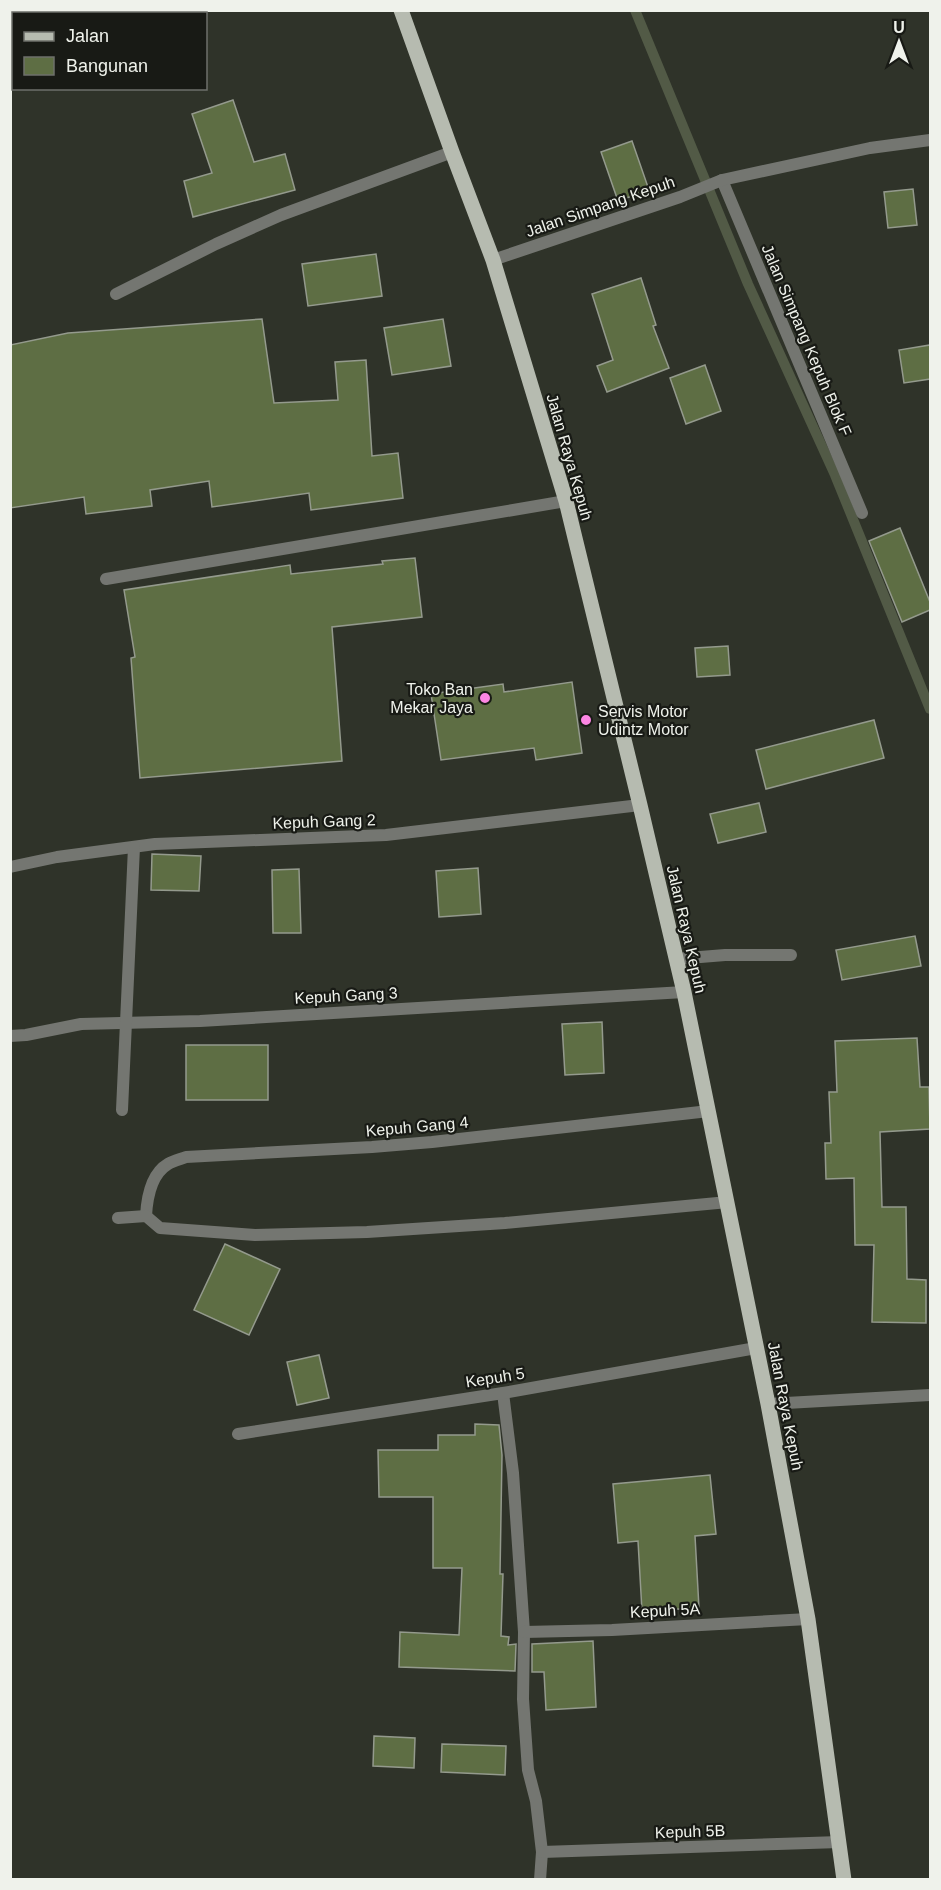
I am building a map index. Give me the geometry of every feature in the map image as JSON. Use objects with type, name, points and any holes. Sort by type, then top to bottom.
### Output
[{"type":"main road","name":"Jalan Raya Kepuh","points":[[401,10],[494,260],[566,501],[640,805],[684,992],[768,1404],[808,1619],[844,1880]]},
{"type":"street","name":"Jalan Simpang Kepuh","points":[[494,260],[680,197],[720,181],[870,148],[930,140]]},
{"type":"street","points":[[117,294],[216,244],[281,215],[452,152]]},
{"type":"street","name":"Jalan Simpang Kepuh Blok F","points":[[720,181],[862,513]]},
{"type":"street","points":[[106,579],[566,501]]},
{"type":"street","name":"Kepuh Gang 2","points":[[10,867],[57,857],[134,847],[175,843],[386,835],[640,805]]},
{"type":"street","points":[[122,1110],[134,847]]},
{"type":"street","points":[[676,959],[725,955],[791,955]]},
{"type":"street","name":"Kepuh Gang 3","points":[[10,1036],[81,1024],[200,1021],[684,992]]},
{"type":"street","name":"Kepuh Gang 4","points":[[146,1216],[147,1198],[155,1178],[167,1164],[186,1158],[422,1143],[709,1111]]},
{"type":"street","points":[[118,1218],[146,1216],[160,1228],[255,1235],[367,1232],[482,1225],[728,1202]]},
{"type":"street","name":"Kepuh 5","points":[[238,1434],[503,1393],[756,1348]]},
{"type":"street","points":[[503,1393],[513,1473],[524,1632],[523,1699],[528,1770],[536,1801],[542,1852],[540,1880]]},
{"type":"street","points":[[768,1404],[930,1395]]},
{"type":"street","name":"Kepuh 5A","points":[[524,1632],[612,1630],[808,1619]]},
{"type":"street","name":"Kepuh 5B","points":[[542,1852],[840,1842]]},
{"type":"building","points":[[233,100],[254,162],[285,154],[295,190],[193,217],[184,181],[212,173],[192,114]]},
{"type":"building","points":[[632,141],[649,190],[618,201],[601,152]]},
{"type":"building","points":[[913,189],[917,225],[888,228],[884,192]]},
{"type":"building","points":[[376,254],[382,296],[308,306],[302,264]]},
{"type":"building","points":[[641,278],[656,325],[653,326],[669,368],[607,392],[597,366],[613,360],[592,294]]},
{"type":"building","points":[[262,319],[274,403],[338,400],[335,362],[366,360],[372,456],[398,453],[403,498],[311,510],[309,493],[212,507],[209,481],[150,490],[152,506],[86,514],[84,497],[10,508],[10,345],[68,333]]},
{"type":"building","points":[[443,319],[451,366],[392,375],[384,328]]},
{"type":"building","points":[[930,345],[930,379],[904,383],[899,350]]},
{"type":"building","points":[[705,365],[721,411],[686,424],[670,378]]},
{"type":"building","points":[[900,528],[930,602],[930,610],[902,622],[869,541]]},
{"type":"building","points":[[415,558],[422,617],[332,627],[342,761],[140,778],[131,658],[135,657],[124,590],[290,565],[291,574],[383,564],[382,561]]},
{"type":"building","points":[[728,646],[730,675],[697,677],[695,648]]},
{"type":"building","points":[[572,682],[582,753],[536,760],[534,748],[441,760],[431,694],[503,684],[504,692]]},
{"type":"building","points":[[874,720],[884,758],[766,789],[756,750]]},
{"type":"building","points":[[759,803],[766,832],[718,843],[710,814]]},
{"type":"building","points":[[152,854],[201,856],[199,891],[151,890]]},
{"type":"building","points":[[478,868],[481,914],[439,917],[436,871]]},
{"type":"building","points":[[299,869],[301,933],[273,933],[272,870]]},
{"type":"building","points":[[915,936],[921,966],[842,980],[836,950]]},
{"type":"building","points":[[602,1022],[604,1073],[565,1075],[562,1024]]},
{"type":"building","points":[[917,1038],[920,1087],[929,1087],[930,1129],[880,1132],[882,1207],[906,1207],[907,1279],[926,1280],[926,1323],[872,1322],[874,1245],[855,1245],[854,1178],[826,1179],[825,1143],[831,1143],[829,1092],[837,1092],[835,1041]]},
{"type":"building","points":[[186,1045],[268,1045],[268,1100],[186,1100]]},
{"type":"building","points":[[225,1244],[280,1269],[249,1335],[194,1310]]},
{"type":"building","points":[[319,1355],[329,1398],[297,1405],[287,1362]]},
{"type":"building","points":[[475,1424],[499,1425],[502,1455],[501,1636],[509,1637],[508,1645],[516,1644],[515,1671],[399,1667],[400,1632],[459,1635],[462,1568],[433,1568],[433,1497],[379,1497],[378,1450],[438,1450],[438,1435],[475,1435]]},
{"type":"building","points":[[710,1475],[716,1534],[695,1536],[699,1608],[642,1611],[638,1541],[618,1543],[613,1484]]},
{"type":"building","points":[[593,1641],[596,1707],[546,1710],[544,1672],[532,1672],[532,1644]]},
{"type":"building","points":[[374,1736],[415,1738],[414,1768],[373,1766]]},
{"type":"building","points":[[442,1744],[506,1746],[505,1775],[441,1772]]},
{"type":"waterway","points":[[635,10],[748,284],[835,475],[930,709]]},
{"type":"place","name":"Toko Ban Mekar Jaya","points":[[485,698]]},
{"type":"place","name":"Servis Motor Udintz Motor","points":[[586,720]]}]
